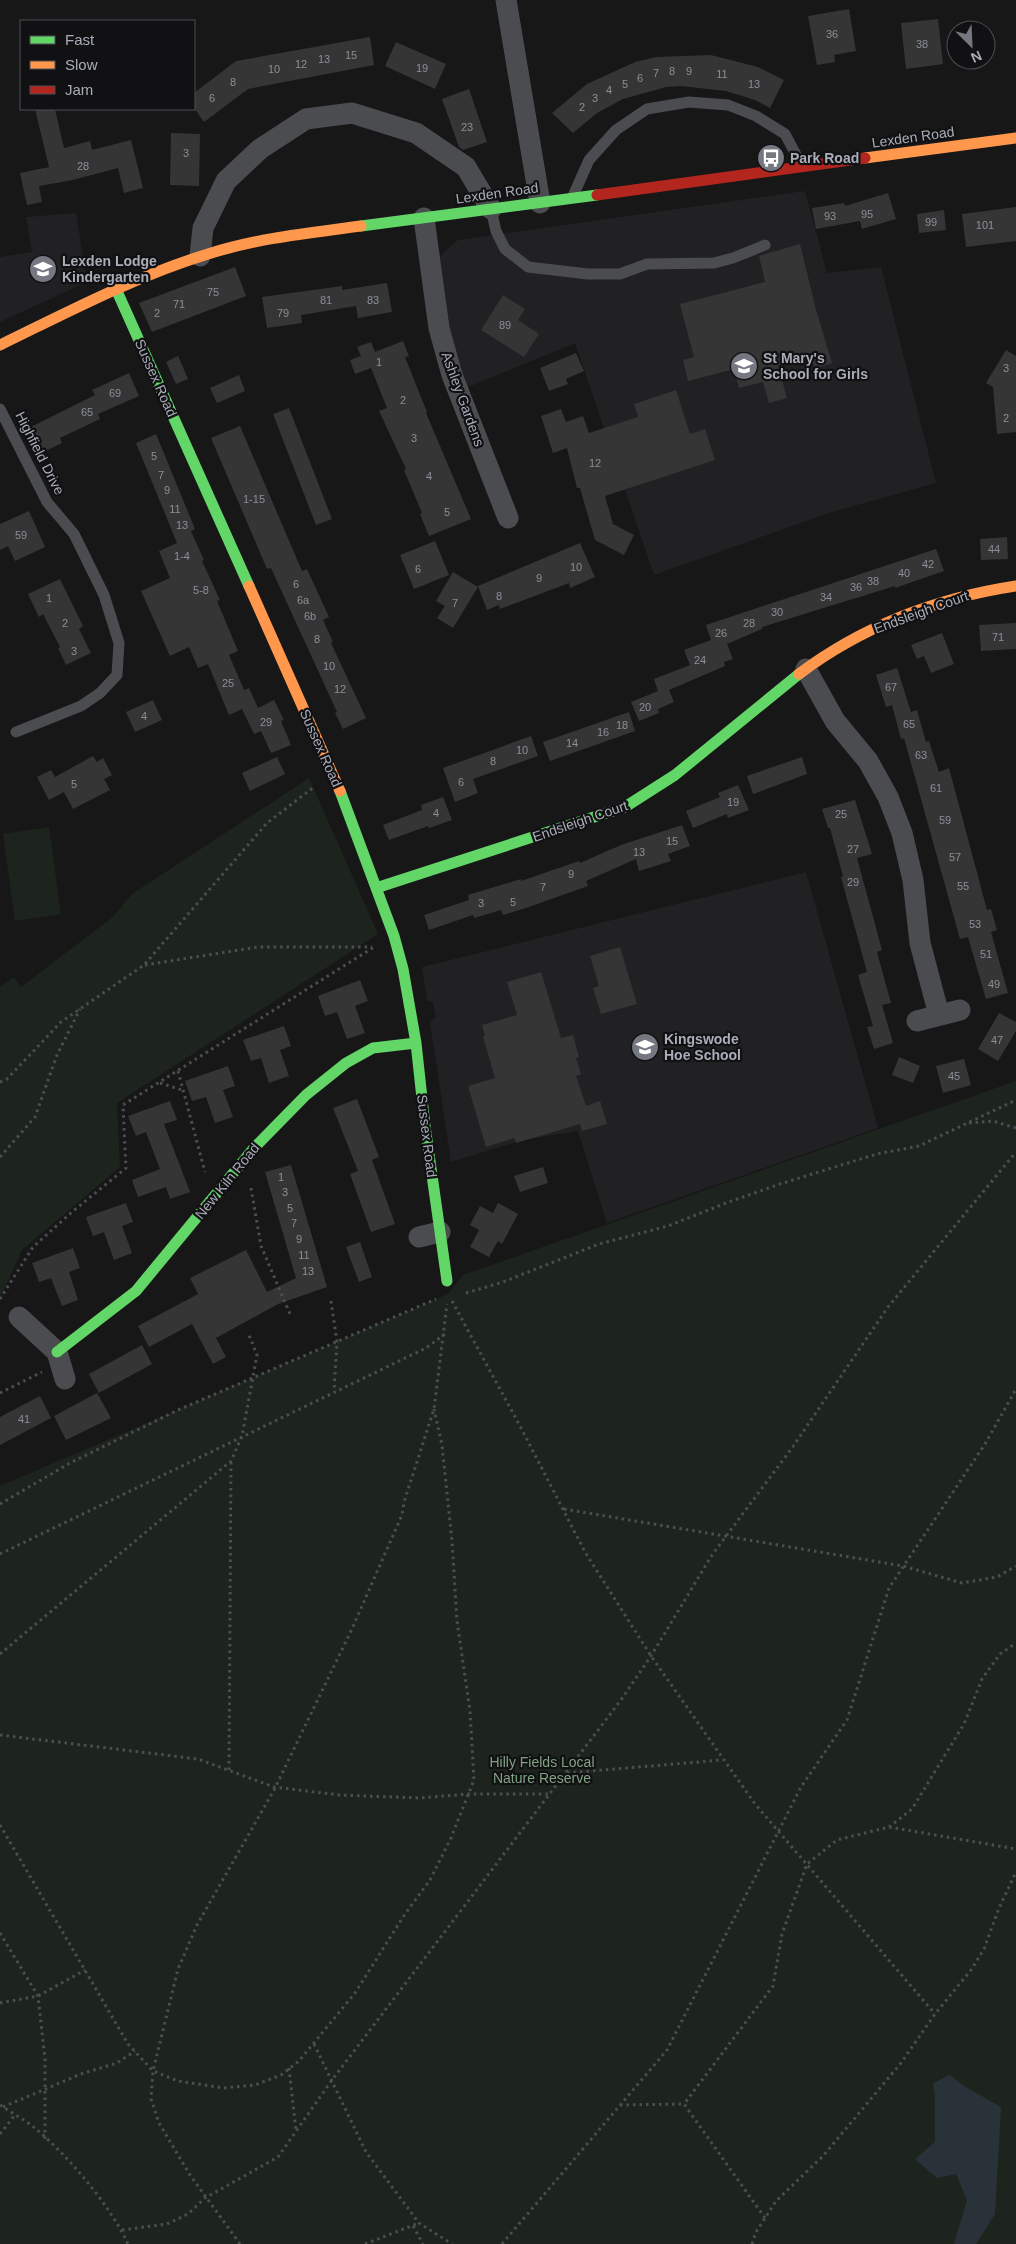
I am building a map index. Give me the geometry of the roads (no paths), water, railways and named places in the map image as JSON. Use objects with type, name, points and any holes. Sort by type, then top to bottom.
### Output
[{"type":"street","points":[[506,0],[540,203]]},
{"type":"street","points":[[200,256],[203,228],[226,181],[260,148],[306,119],[352,113],[416,133],[466,167],[491,209]]},
{"type":"street","name":"Lexden Road","points":[[0,345],[116,289],[200,256],[276,238],[1016,138]]},
{"type":"street","name":"Ashley Gardens","points":[[424,218],[439,328],[452,375],[508,518]]},
{"type":"street","name":"Sussex Road","points":[[116,289],[332,773],[394,936],[404,969],[416,1043],[447,1280]]},
{"type":"street","name":"Endsleigh Court","points":[[376,888],[625,807],[644,798],[661,786],[760,703],[855,636],[911,612],[984,590],[1016,586]]},
{"type":"street","points":[[806,669],[835,721],[868,761],[892,806],[902,833],[913,880],[920,943],[938,1015]]},
{"type":"street","points":[[917,1021],[960,1010]]},
{"type":"street","name":"New Kiln Road","points":[[61,1364],[136,1291],[245,1158],[306,1095],[346,1063],[373,1048],[416,1043]]},
{"type":"street","points":[[419,1237],[440,1232]]},
{"type":"street","points":[[19,1317],[61,1364]]},
{"type":"lane","points":[[572,198],[589,160],[616,130],[647,109],[689,102],[728,105],[756,116],[785,134],[803,167]]},
{"type":"lane","points":[[491,209],[496,231],[505,250],[528,267],[588,274],[620,274],[647,264],[714,263],[733,258],[765,245]]},
{"type":"lane","name":"Highfield Drive","points":[[0,409],[47,502],[74,534],[104,595],[119,643],[117,674],[100,693],[81,706],[16,732]]},
{"type":"place","name":"Park Road","points":[[771,158]]},
{"type":"place","name":"Lexden Lodge Kindergarten","points":[[43,269]]},
{"type":"place","name":"St Mary's School for Girls","points":[[744,366]]},
{"type":"place","name":"Kingswode Hoe School","points":[[645,1047]]},
{"type":"park label","name":"Hilly Fields Local Nature Reserve","points":[[542,1770]]}]
